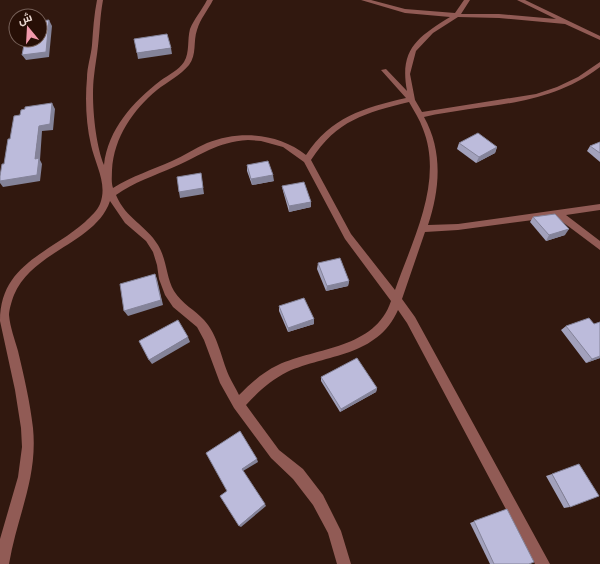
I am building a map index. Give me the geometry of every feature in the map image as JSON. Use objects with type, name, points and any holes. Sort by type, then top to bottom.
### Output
[{"type":"street","points":[[100,0],[96,20],[90,78],[90,97],[94,143],[110,191],[120,212],[149,238],[157,251],[162,265],[164,279],[169,292],[177,304],[201,324],[209,338],[224,379],[238,404],[275,454],[298,474],[318,500],[334,531],[344,564]]},
{"type":"street","points":[[2,564],[8,533],[20,495],[27,465],[28,437],[25,412],[4,315],[6,301],[11,288],[20,275],[31,264],[88,225],[97,216],[110,191],[108,164],[110,152],[119,130],[133,110],[151,91],[186,63],[192,50],[191,39],[193,28],[206,10],[210,0]]},
{"type":"street","points":[[364,0],[405,11],[456,16],[521,17],[566,22]]},
{"type":"street","points":[[412,99],[407,74],[409,62],[414,51],[421,41],[431,32],[456,16],[467,0]]},
{"type":"street","points":[[520,0],[600,38]]},
{"type":"street","points":[[421,115],[455,107],[518,100],[548,92],[573,82],[594,70],[600,64]]},
{"type":"street","points":[[238,404],[258,384],[287,366],[352,348],[365,341],[377,333],[394,311],[397,299],[430,211],[435,176],[432,143],[421,115],[412,99],[384,70]]},
{"type":"street","points":[[307,160],[323,136],[334,126],[348,118],[378,106],[412,99]]},
{"type":"street","points":[[110,191],[130,181],[183,160],[224,140],[240,138],[263,139],[285,144],[297,151],[307,160],[355,248],[397,299],[420,337],[543,564]]},
{"type":"street","points":[[423,229],[471,225],[600,207]]},
{"type":"street","points":[[556,212],[600,246]]},
{"type":"building","points":[[167,34],[171,48],[137,53],[134,39]]},
{"type":"building","points":[[23,48],[46,48],[46,52],[22,55]]},
{"type":"building","points":[[52,103],[50,124],[39,126],[35,159],[39,158],[37,175],[0,181],[2,164],[4,164],[14,116],[20,115],[21,110],[25,109],[25,107]]},
{"type":"building","points":[[478,133],[497,147],[479,157],[459,143]]},
{"type":"building","points":[[600,142],[600,153],[590,146]]},
{"type":"building","points":[[268,161],[273,175],[251,179],[247,165]]},
{"type":"building","points":[[201,173],[203,188],[179,192],[177,177]]},
{"type":"building","points":[[304,182],[311,202],[289,206],[282,186]]},
{"type":"building","points":[[555,214],[569,229],[549,235],[533,217]]},
{"type":"building","points":[[340,258],[349,281],[327,286],[318,263]]},
{"type":"building","points":[[155,274],[161,300],[124,311],[120,284]]},
{"type":"building","points":[[304,298],[314,319],[288,328],[279,306]]},
{"type":"building","points":[[589,318],[594,324],[600,322],[600,356],[592,359],[566,326]]},
{"type":"building","points":[[178,320],[188,337],[149,360],[139,341]]},
{"type":"building","points":[[357,358],[377,388],[341,409],[321,377]]},
{"type":"building","points":[[240,431],[257,459],[242,469],[265,504],[239,526],[220,496],[227,491],[206,453]]},
{"type":"building","points":[[579,464],[599,496],[570,507],[552,474]]},
{"type":"building","points":[[507,509],[534,562],[529,564],[494,564],[474,521]]}]
